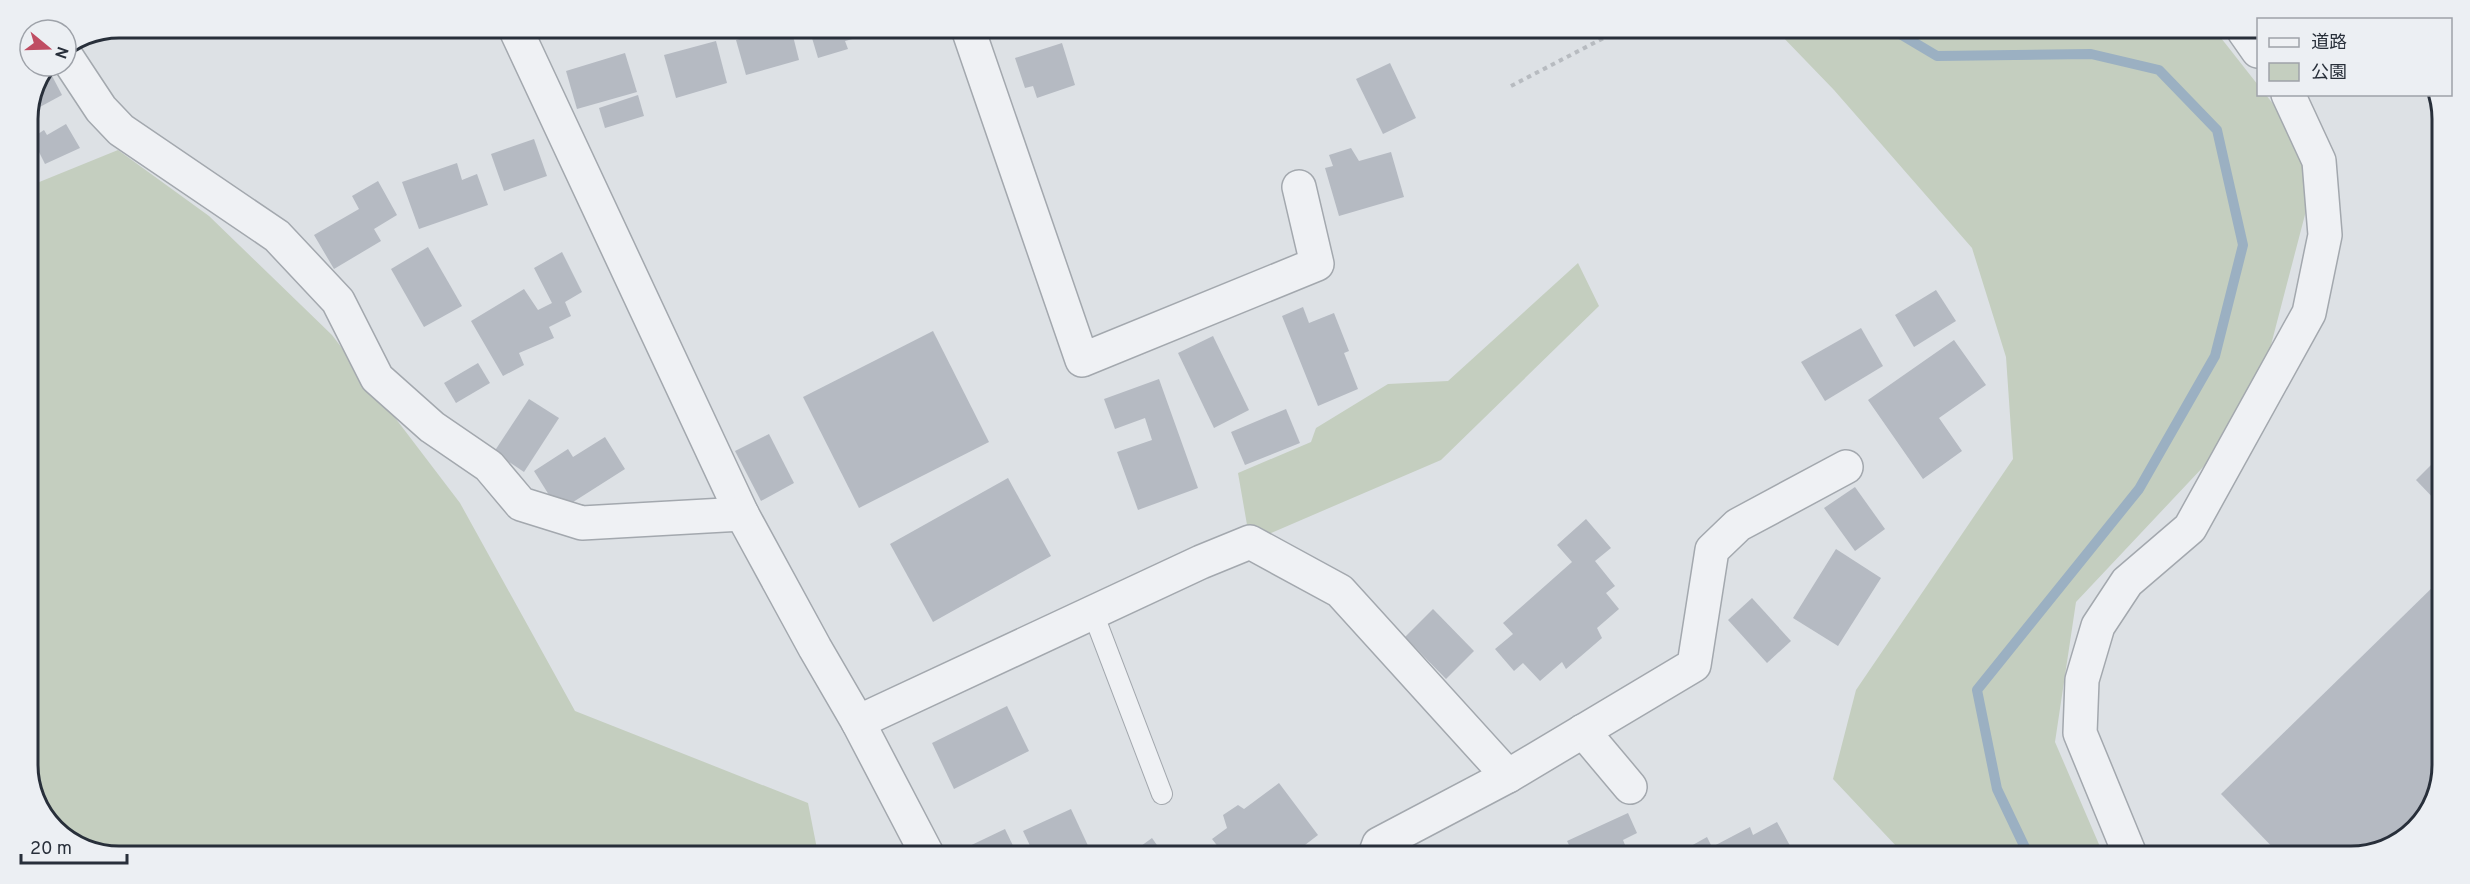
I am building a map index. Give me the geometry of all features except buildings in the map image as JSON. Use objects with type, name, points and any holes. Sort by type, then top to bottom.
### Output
[{"type":"street","points":[[529,38],[742,514],[858,722],[923,846]]},
{"type":"street","points":[[971,38],[1082,360],[1317,264],[1299,187]]},
{"type":"street","points":[[78,74],[101,109],[121,130],[277,236],[338,302],[378,378],[432,427],[489,466],[521,504],[582,523],[742,514]]},
{"type":"street","points":[[2127,846],[2080,733],[2082,680],[2098,626],[2127,582],[2190,528],[2309,313],[2325,235],[2319,161],[2289,96]]},
{"type":"street","points":[[1378,846],[1508,776],[1694,665],[1712,550],[1738,525],[1846,466]]},
{"type":"street","points":[[858,722],[1250,542],[1340,591],[1508,776]]},
{"type":"street","points":[[1583,731],[1630,787]]},
{"type":"lane","points":[[1093,613],[1162,794]]},
{"type":"path","points":[[1511,86],[1604,38]]},
{"type":"green space","points":[[1784,38],[2221,38],[2257,84],[2257,96],[2267,96],[2319,161],[2253,414],[2076,602],[2055,742],[2100,846],[1896,846],[1833,779],[1856,690],[2013,459],[2006,357],[1972,248],[1834,90]]},
{"type":"green space","points":[[118,150],[209,216],[332,335],[460,503],[575,711],[808,803],[816,846],[118,846],[92,842],[73,833],[48,806],[40,787],[38,771],[38,183]]},
{"type":"green space","points":[[1578,263],[1599,306],[1441,460],[1250,542],[1238,473],[1311,442],[1316,428],[1388,384],[1448,381]]},
{"type":"waterway","points":[[1907,38],[1937,56],[2091,54],[2159,70],[2217,130],[2243,245],[2215,356],[2139,489],[1977,690],[1997,789],[2024,846]]}]
